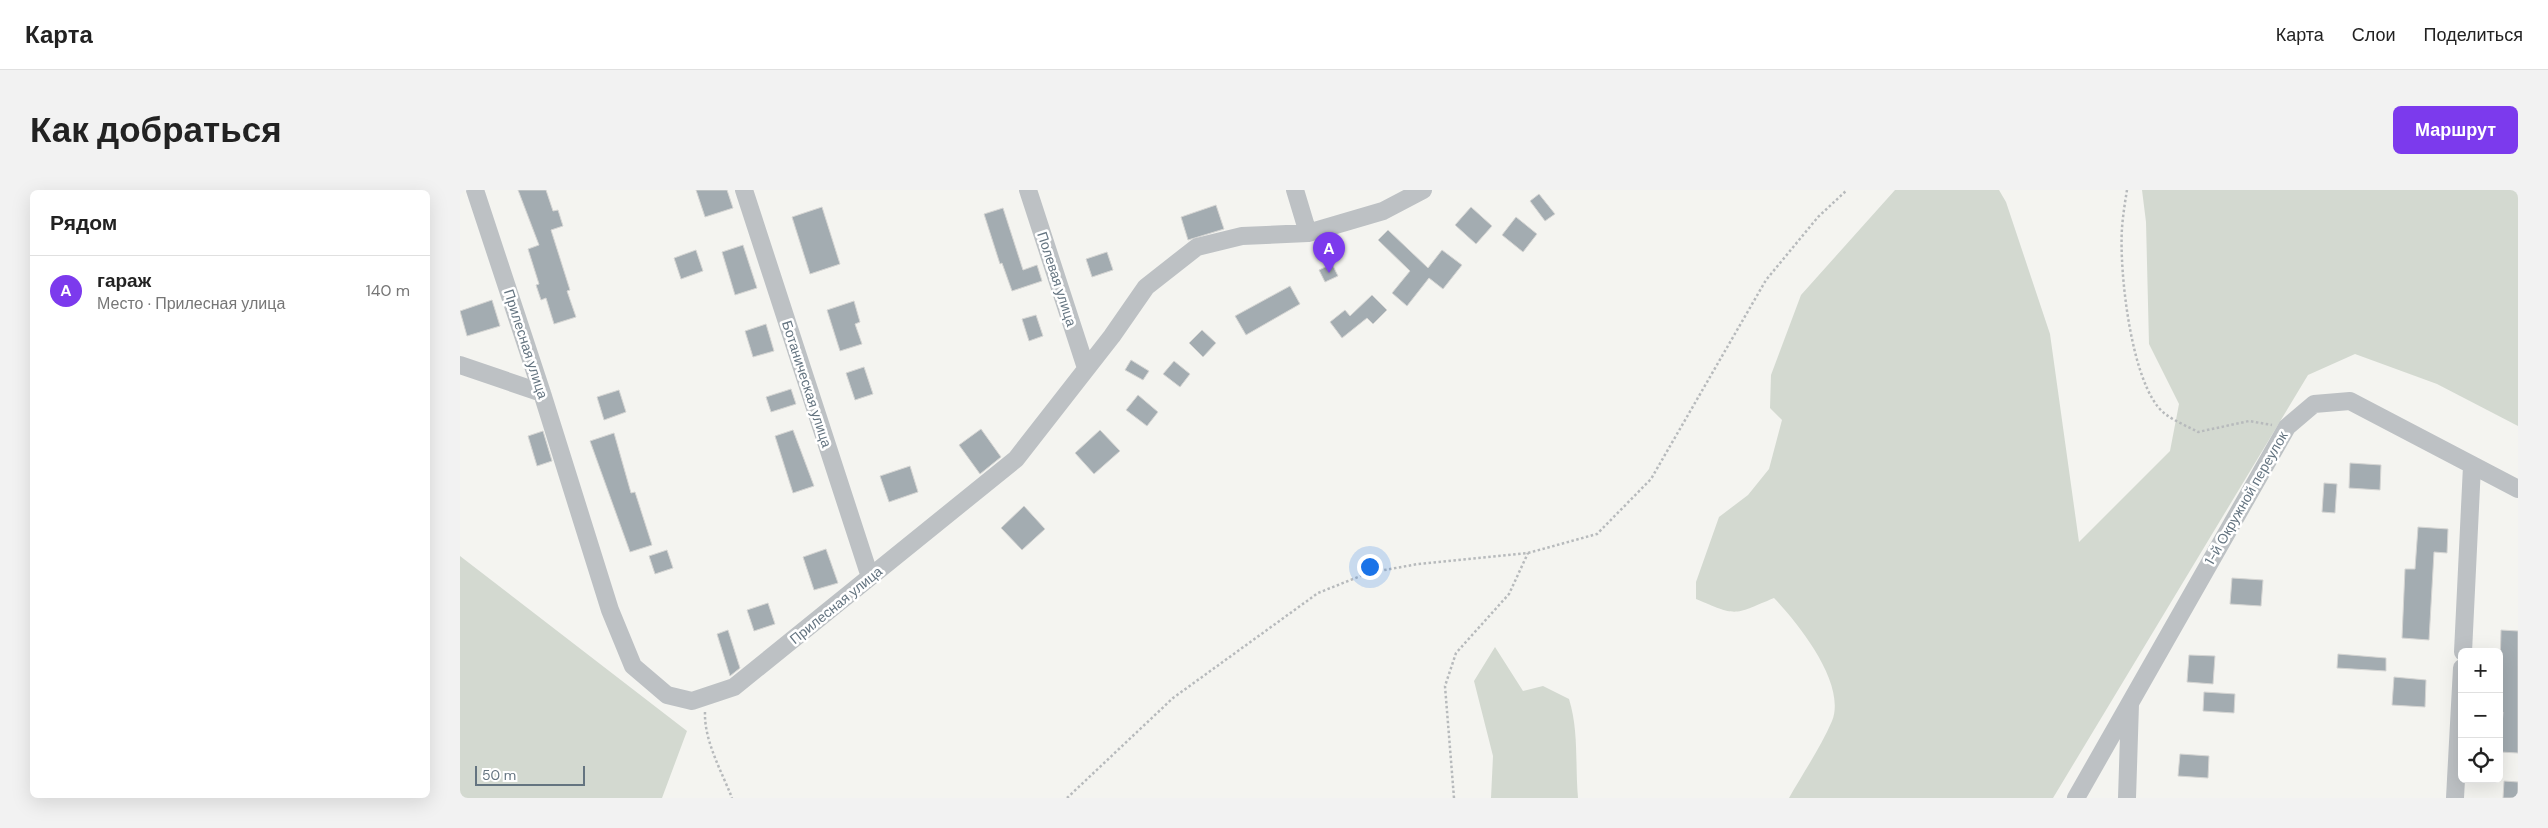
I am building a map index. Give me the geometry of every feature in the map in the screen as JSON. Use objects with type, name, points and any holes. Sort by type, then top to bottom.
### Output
[{"type":"street","name":"Прилесная улица","points":[[475,190],[542,393],[610,610],[633,666],[667,695],[692,701],[734,687],[1016,459],[1146,287],[1196,247],[1242,236],[1308,232],[1383,211],[1423,190]]},
{"type":"street","name":"Ботаническая улица","points":[[744,190],[870,578]]},
{"type":"street","name":"Полевая улица","points":[[1028,190],[1086,368]]},
{"type":"street","points":[[1295,190],[1308,232]]},
{"type":"street","points":[[460,365],[542,393]]},
{"type":"street","name":"1-й Окружной переулок","points":[[2076,798],[2287,427],[2314,404],[2350,401],[2518,489]]},
{"type":"street","points":[[2462,648],[2472,466]]},
{"type":"street","points":[[2455,798],[2461,693]]},
{"type":"street","points":[[2128,798],[2130,701]]},
{"type":"path","points":[[1067,798],[1173,698],[1318,594],[1368,573],[1418,564],[1528,553],[1597,534],[1651,479],[1766,280],[1818,217],[1847,190]]},
{"type":"path","points":[[2127,190],[2122,227],[2122,269],[2138,360],[2148,393],[2164,413],[2198,432],[2249,421],[2287,427]]},
{"type":"path","points":[[1454,798],[1444,686],[1456,653],[1509,594],[1528,553]]},
{"type":"path","points":[[705,696],[704,724],[732,798]]},
{"type":"shaded area","points":[[1895,190],[1999,190],[2006,202],[2050,334],[2079,542],[2170,451],[2179,404],[2149,344],[2146,222],[2142,190],[2518,190],[2518,426],[2437,384],[2355,354],[2308,375],[2053,798],[1789,798],[1832,721],[1835,706],[1833,690],[1827,672],[1807,638],[1774,598],[1742,611],[1728,611],[1696,599],[1696,582],[1719,517],[1748,495],[1769,469],[1782,420],[1770,408],[1771,375],[1801,295]]},
{"type":"shaded area","points":[[460,556],[687,731],[662,798],[460,798]]},
{"type":"shaded area","points":[[1495,647],[1523,691],[1543,686],[1569,699],[1574,723],[1578,798],[1491,798],[1493,756],[1474,681]]},
{"type":"building","points":[[518,190],[546,190],[553,211],[558,210],[563,226],[551,230],[570,290],[567,291],[576,317],[554,324],[546,298],[541,300],[536,285],[539,284],[528,249],[539,245]]},
{"type":"building","points":[[696,190],[727,190],[733,208],[705,217]]},
{"type":"building","points":[[1539,194],[1555,214],[1545,221],[1530,201]]},
{"type":"building","points":[[1216,205],[1224,229],[1188,240],[1181,217]]},
{"type":"building","points":[[822,207],[840,264],[810,274],[792,217]]},
{"type":"building","points":[[1471,207],[1492,226],[1476,244],[1455,225]]},
{"type":"building","points":[[1003,208],[1023,270],[1037,265],[1042,281],[1012,291],[1002,263],[1000,264],[984,214]]},
{"type":"building","points":[[1516,217],[1537,234],[1523,252],[1502,235]]},
{"type":"building","points":[[1388,230],[1428,268],[1442,250],[1462,265],[1443,289],[1429,278],[1407,306],[1392,293],[1410,271],[1378,240]]},
{"type":"building","points":[[743,245],[757,288],[735,295],[722,252]]},
{"type":"building","points":[[696,250],[703,271],[681,279],[674,258]]},
{"type":"building","points":[[1107,252],[1113,270],[1092,277],[1086,259]]},
{"type":"building","points":[[1332,264],[1338,276],[1325,282],[1319,270]]},
{"type":"building","points":[[1290,286],[1300,304],[1246,335],[1235,316]]},
{"type":"building","points":[[1372,295],[1387,310],[1373,324],[1367,318],[1342,338],[1330,322],[1345,310],[1350,316]]},
{"type":"building","points":[[492,300],[500,326],[467,336],[460,311]]},
{"type":"building","points":[[854,301],[860,322],[855,324],[862,344],[840,351],[827,310]]},
{"type":"building","points":[[1036,315],[1043,336],[1029,341],[1022,319]]},
{"type":"building","points":[[766,324],[774,351],[753,357],[745,331]]},
{"type":"building","points":[[1202,330],[1216,343],[1203,357],[1189,343]]},
{"type":"building","points":[[1131,360],[1149,371],[1143,380],[1125,370]]},
{"type":"building","points":[[1174,361],[1190,374],[1180,387],[1163,374]]},
{"type":"building","points":[[864,367],[873,394],[855,400],[846,373]]},
{"type":"building","points":[[791,389],[796,404],[771,412],[766,397]]},
{"type":"building","points":[[619,390],[626,412],[604,420],[597,397]]},
{"type":"building","points":[[1138,395],[1158,412],[1147,426],[1126,410]]},
{"type":"building","points":[[981,429],[1001,457],[980,474],[959,445]]},
{"type":"building","points":[[793,430],[814,486],[793,493],[775,436]]},
{"type":"building","points":[[1100,430],[1120,451],[1094,474],[1075,453]]},
{"type":"building","points":[[543,431],[552,461],[537,466],[528,436]]},
{"type":"building","points":[[614,433],[631,493],[635,492],[652,545],[630,552],[590,441]]},
{"type":"building","points":[[2350,463],[2381,465],[2380,490],[2349,488]]},
{"type":"building","points":[[910,466],[918,492],[889,502],[880,476]]},
{"type":"building","points":[[2324,483],[2337,484],[2335,513],[2322,512]]},
{"type":"building","points":[[1024,506],[1045,529],[1022,550],[1001,528]]},
{"type":"building","points":[[2418,527],[2448,529],[2447,553],[2434,552],[2429,640],[2402,638],[2405,569],[2415,569]]},
{"type":"building","points":[[826,549],[838,583],[814,590],[803,557]]},
{"type":"building","points":[[667,550],[673,568],[655,574],[649,556]]},
{"type":"building","points":[[2232,578],[2263,580],[2261,606],[2230,604]]},
{"type":"building","points":[[768,603],[775,624],[754,631],[747,610]]},
{"type":"building","points":[[728,630],[740,668],[730,676],[717,634]]},
{"type":"building","points":[[2501,630],[2518,631],[2518,753],[2503,752],[2503,648],[2501,648]]},
{"type":"building","points":[[2338,654],[2386,658],[2386,671],[2337,668]]},
{"type":"building","points":[[2189,655],[2215,656],[2213,684],[2187,682]]},
{"type":"building","points":[[2394,677],[2426,680],[2425,707],[2392,705]]},
{"type":"building","points":[[2204,692],[2235,694],[2234,713],[2203,711]]},
{"type":"building","points":[[2180,754],[2209,756],[2208,778],[2178,776]]},
{"type":"building","points":[[2504,781],[2518,782],[2518,798],[2503,798]]},
{"type":"place","name":"гараж","points":[[1329,273]]}]
